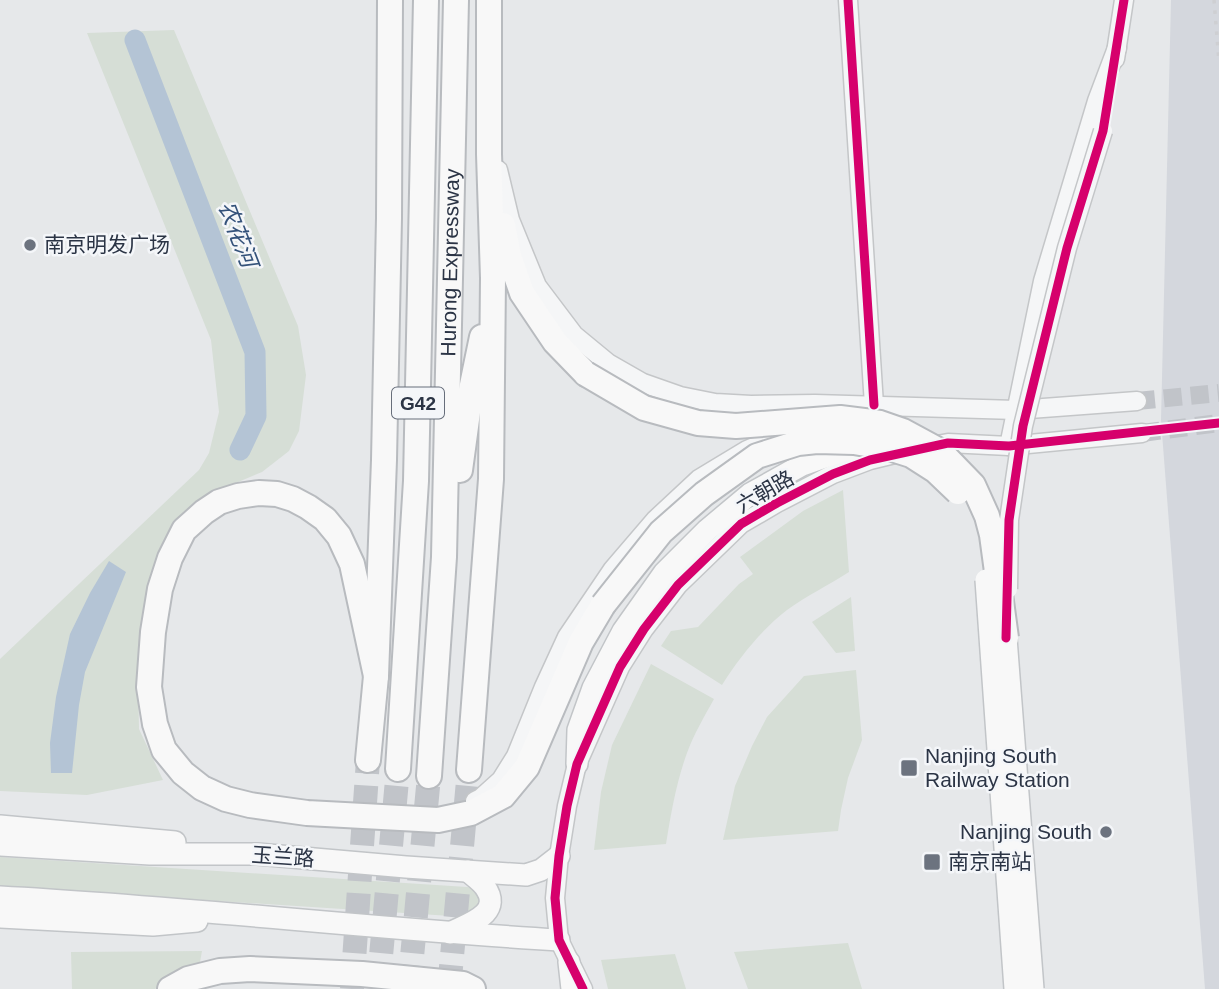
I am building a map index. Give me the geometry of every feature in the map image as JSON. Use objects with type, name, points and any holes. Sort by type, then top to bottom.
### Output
[{"type":"highway","points":[[368,760],[376,676],[385,433],[390,0]]},
{"type":"highway","name":"Hurong Expressway","points":[[398,769],[416,481],[426,0]]},
{"type":"highway","name":"Hurong Expressway","points":[[429,776],[444,557],[456,0]]},
{"type":"highway","points":[[469,770],[491,479],[494,278],[489,154],[489,0]]},
{"type":"highway","points":[[489,42],[503,228],[509,256],[522,293],[555,342],[586,374],[644,408],[698,423],[736,426],[840,418],[880,423],[903,431],[940,451],[973,485],[989,525],[1006,638]]},
{"type":"highway","points":[[444,557],[471,390],[494,278]]},
{"type":"highway","points":[[376,676],[352,564],[340,536],[325,519],[293,499],[259,493],[219,502],[184,530],[166,568],[153,632],[149,687],[155,724],[164,750],[183,773],[202,788],[226,799],[307,813],[438,820],[471,813],[503,796],[527,767],[581,642],[603,605],[661,532],[704,494],[757,456],[798,443],[817,441],[855,442],[911,455],[961,488],[989,525],[986,580]]},
{"type":"highway","points":[[936,471],[971,505],[980,528],[986,580]]},
{"type":"highway","points":[[170,989],[188,979],[230,970],[362,974],[463,984],[473,989]]},
{"type":"main road","points":[[577,764],[578,730],[593,688],[623,631],[664,573],[707,530],[750,494],[802,465],[844,450],[890,448]]},
{"type":"main road","points":[[986,580],[1015,989]]},
{"type":"main road","points":[[1006,638],[1034,989]]},
{"type":"main road","points":[[0,827],[173,841],[257,854]]},
{"type":"main road","name":"玉兰路","points":[[0,845],[150,854],[257,854],[526,876],[541,870],[559,856]]},
{"type":"main road","points":[[448,934],[481,918],[489,909],[490,898],[485,887],[468,871]]},
{"type":"main road","points":[[0,897],[261,916],[448,934],[559,940]]},
{"type":"main road","points":[[0,917],[153,925],[261,916]]},
{"type":"main road","points":[[569,962],[572,989]]},
{"type":"street","points":[[848,0],[874,405]]},
{"type":"street","points":[[1006,638],[1009,520],[1023,426],[1066,248],[1103,131],[1124,0]]},
{"type":"street","points":[[1009,446],[1043,281],[1097,101],[1117,48]]},
{"type":"street","points":[[498,170],[510,220],[537,286],[574,335],[608,363],[643,383],[680,396],[715,403],[751,405],[874,405],[1016,410],[1137,401]]},
{"type":"street","points":[[383,817],[433,815],[460,808],[481,798],[501,779],[516,756],[567,637],[622,559],[655,520],[699,479],[747,450],[781,435],[800,432],[948,443]]},
{"type":"street","name":"六朝路","points":[[583,989],[559,940],[555,898],[567,806],[577,764],[620,667],[644,629],[678,586],[741,524],[832,474],[870,460],[948,443],[1009,446],[1142,433]]},
{"type":"street","points":[[423,980],[452,989]]},
{"type":"shaded area","points":[[1171,0],[1219,0],[1219,989],[1205,989],[1161,420]]},
{"type":"shaded area","points":[[174,30],[298,326],[306,375],[299,431],[289,451],[262,472],[231,485],[191,516],[138,677],[139,729],[163,780],[87,795],[0,791],[0,659],[199,470],[209,453],[219,412],[211,340],[87,33]]},
{"type":"shaded area","points":[[843,490],[849,572],[787,610],[768,626],[722,685],[661,646],[671,631],[698,627],[739,584],[753,574],[740,557],[803,511]]},
{"type":"shaded area","points":[[851,597],[855,651],[836,653],[812,622]]},
{"type":"shaded area","points":[[651,664],[714,699],[683,764],[666,844],[594,850],[601,792],[612,745]]},
{"type":"shaded area","points":[[856,670],[862,740],[848,778],[838,831],[723,840],[735,786],[767,717],[804,676]]},
{"type":"shaded area","points":[[0,857],[467,887],[475,890],[481,903],[466,917],[0,887]]},
{"type":"shaded area","points":[[848,943],[862,989],[748,989],[734,952]]},
{"type":"shaded area","points":[[202,951],[200,962],[167,979],[155,989],[72,989],[71,952]]},
{"type":"shaded area","points":[[675,954],[686,989],[608,989],[601,960]]},
{"type":"water","points":[[109,561],[126,572],[85,672],[72,773],[51,773],[50,743],[56,697],[70,634]]},
{"type":"waterway","name":"农花河","points":[[135,40],[255,352],[256,416],[240,450]]},
{"type":"tunnel","points":[[1137,401],[1219,393]]},
{"type":"tunnel","points":[[1142,433],[1219,423]]},
{"type":"tunnel","points":[[352,989],[368,760]]},
{"type":"tunnel","points":[[378,989],[398,769]]},
{"type":"tunnel","points":[[449,989],[469,770]]},
{"type":"tunnel","points":[[409,989],[429,776]]},
{"type":"railway","points":[[1214,0],[1219,62]]},
{"type":"cycle path","points":[[848,0],[874,405]]},
{"type":"cycle path","points":[[1006,638],[1009,520],[1023,426],[1067,248],[1103,131],[1124,0]]},
{"type":"cycle path","points":[[583,989],[559,940],[555,898],[567,806],[577,764],[620,667],[644,629],[678,585],[741,524],[833,474],[870,460],[948,443],[1009,446],[1219,423]]},
{"type":"place","name":"南京明发广场","points":[[30,245]]},
{"type":"place","name":"Nanjing South Railway Station","points":[[909,768]]},
{"type":"place","name":"Nanjing South","points":[[1106,832]]},
{"type":"place","name":"南京南站","points":[[932,862]]}]
